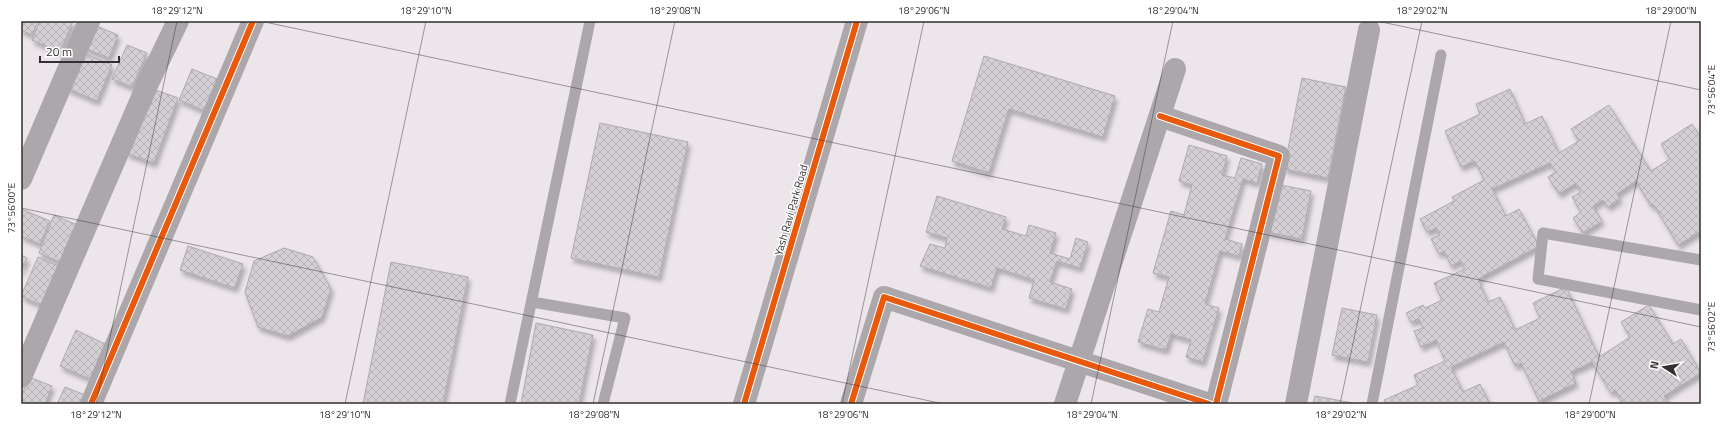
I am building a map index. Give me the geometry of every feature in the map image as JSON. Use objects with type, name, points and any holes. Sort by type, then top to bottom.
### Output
[{"type":"street","points":[[21,179],[89,21]]},
{"type":"street","points":[[21,377],[149,81],[178,21]]},
{"type":"street","points":[[91,404],[253,21]]},
{"type":"street","name":"Yash Ravi Park Road","points":[[744,404],[857,21]]},
{"type":"street","points":[[1296,404],[1369,30]]},
{"type":"street","points":[[1065,404],[1175,69]]},
{"type":"street","points":[[1160,116],[1279,156],[1216,404]]},
{"type":"street","points":[[851,404],[884,297],[1209,404]]},
{"type":"lane","points":[[510,404],[590,21]]},
{"type":"lane","points":[[1372,404],[1441,55]]},
{"type":"lane","points":[[1701,260],[1543,233],[1538,279],[1701,310]]},
{"type":"lane","points":[[532,302],[625,318],[603,404]]},
{"type":"building","points":[[21,21],[38,21],[32,35],[21,30]]},
{"type":"building","points":[[40,21],[73,21],[60,52],[32,40]]},
{"type":"building","points":[[92,24],[118,35],[109,58],[82,47]]},
{"type":"building","points":[[127,45],[147,53],[132,87],[112,79]]},
{"type":"building","points":[[81,52],[112,65],[97,101],[66,88]]},
{"type":"building","points":[[984,56],[1115,96],[1103,137],[1009,109],[989,173],[952,161]]},
{"type":"building","points":[[192,69],[222,81],[210,113],[179,100]]},
{"type":"building","points":[[1302,78],[1346,87],[1328,178],[1284,169]]},
{"type":"building","points":[[150,88],[178,98],[154,163],[126,153]]},
{"type":"building","points":[[1510,89],[1525,124],[1542,116],[1559,153],[1579,141],[1571,129],[1609,105],[1651,171],[1670,159],[1661,144],[1692,124],[1701,138],[1701,231],[1678,245],[1654,205],[1651,206],[1636,181],[1617,194],[1620,199],[1608,207],[1603,200],[1593,206],[1602,221],[1583,233],[1573,218],[1581,212],[1572,197],[1581,192],[1576,183],[1559,194],[1548,177],[1556,172],[1550,163],[1492,189],[1506,216],[1519,209],[1539,246],[1478,279],[1488,302],[1500,297],[1515,330],[1540,318],[1533,303],[1566,287],[1599,357],[1630,337],[1621,322],[1649,305],[1673,344],[1681,339],[1701,373],[1664,396],[1669,404],[1623,404],[1615,390],[1611,393],[1592,362],[1571,372],[1576,383],[1539,401],[1521,363],[1515,366],[1504,342],[1451,367],[1463,392],[1480,384],[1490,404],[1386,404],[1384,400],[1418,385],[1414,375],[1445,361],[1436,340],[1421,347],[1414,331],[1423,328],[1419,319],[1411,322],[1406,313],[1423,305],[1425,308],[1442,300],[1434,283],[1465,269],[1460,261],[1451,266],[1444,251],[1439,254],[1431,239],[1440,235],[1436,228],[1427,232],[1420,219],[1454,201],[1452,197],[1484,180],[1475,161],[1461,167],[1445,131],[1480,114],[1476,104]]},
{"type":"building","points":[[600,123],[688,142],[659,277],[571,258]]},
{"type":"building","points":[[1189,145],[1227,156],[1222,175],[1235,178],[1241,158],[1262,164],[1257,183],[1243,179],[1225,239],[1242,244],[1239,256],[1220,251],[1205,304],[1219,308],[1203,362],[1186,357],[1191,340],[1171,334],[1166,350],[1138,342],[1148,309],[1159,312],[1169,277],[1153,273],[1171,211],[1184,215],[1192,185],[1179,181]]},
{"type":"building","points":[[1276,184],[1311,191],[1302,239],[1266,232]]},
{"type":"building","points":[[937,196],[1006,217],[1002,229],[1026,236],[1029,225],[1056,233],[1050,253],[1070,259],[1076,238],[1088,242],[1080,268],[1057,261],[1050,282],[1072,289],[1066,309],[1029,298],[1034,280],[997,268],[991,288],[920,266],[930,244],[945,248],[947,238],[926,232]]},
{"type":"building","points":[[21,209],[50,221],[40,244],[21,236]]},
{"type":"building","points":[[54,215],[82,227],[67,265],[39,253]]},
{"type":"building","points":[[188,246],[243,264],[235,288],[180,270]]},
{"type":"building","points":[[284,248],[313,257],[331,289],[322,317],[288,336],[258,327],[245,292],[254,261]]},
{"type":"building","points":[[21,255],[27,258],[21,272]]},
{"type":"building","points":[[38,257],[62,268],[45,307],[21,296]]},
{"type":"building","points":[[391,262],[468,277],[443,404],[363,404]]},
{"type":"building","points":[[1342,308],[1377,315],[1368,362],[1332,355]]},
{"type":"building","points":[[536,323],[593,335],[579,404],[521,404]]},
{"type":"building","points":[[76,330],[105,344],[90,379],[60,366]]},
{"type":"building","points":[[29,377],[52,386],[45,404],[21,404],[21,397]]},
{"type":"building","points":[[65,387],[90,397],[86,404],[57,404]]},
{"type":"building","points":[[1315,396],[1353,403],[1353,404],[1313,404]]},
{"type":"cycle path","points":[[91,404],[253,21]]},
{"type":"cycle path","points":[[744,404],[857,21]]},
{"type":"cycle path","points":[[1160,116],[1279,156],[1216,404]]},
{"type":"cycle path","points":[[851,404],[884,297],[1209,404]]}]
